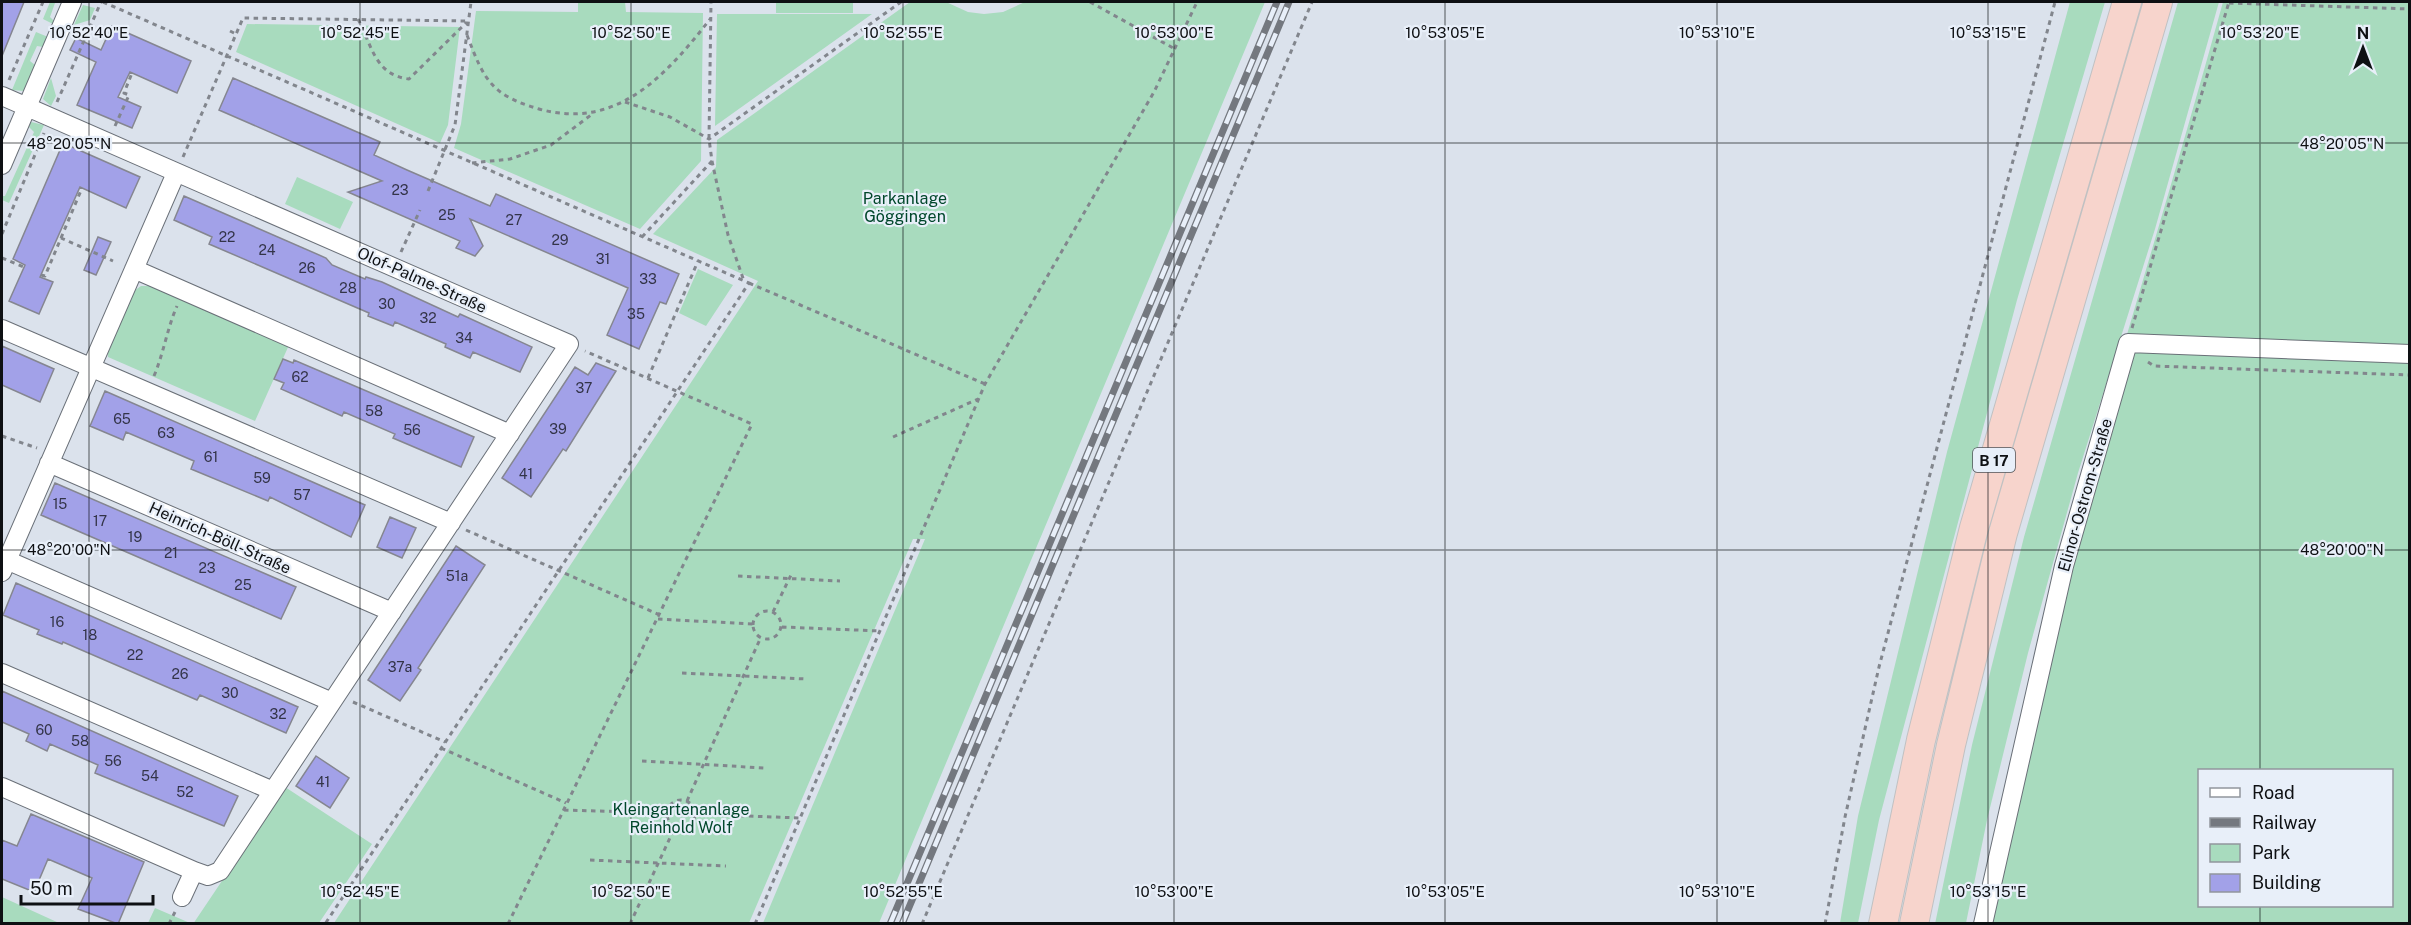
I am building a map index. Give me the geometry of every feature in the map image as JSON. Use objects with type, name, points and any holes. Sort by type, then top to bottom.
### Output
[{"type":"highway","name":"B 17","points":[[1883,924],[1921,740],[1974,528],[2127,2]]},
{"type":"highway","name":"B 17","points":[[1914,924],[1951,745],[2003,533],[2158,2]]},
{"type":"street","points":[[2,165],[72,2]]},
{"type":"street","name":"Olof-Palme-Straße","points":[[2,96],[569,344]]},
{"type":"street","points":[[176,173],[3,563],[335,699]]},
{"type":"street","points":[[134,269],[510,434]]},
{"type":"street","points":[[2,329],[451,523]]},
{"type":"street","points":[[2128,343],[2409,354]]},
{"type":"street","name":"Elinor-Ostrom-Straße","points":[[1983,924],[2064,566],[2128,343]]},
{"type":"street","points":[[2,787],[194,871],[208,876],[220,871],[569,344]]},
{"type":"street","name":"Heinrich-Böll-Straße","points":[[51,459],[392,612]]},
{"type":"street","points":[[2,673],[273,791]]},
{"type":"street","points":[[182,897],[194,871]]},
{"type":"path","points":[[2,96],[43,2]]},
{"type":"path","points":[[103,2],[985,384]]},
{"type":"path","points":[[428,191],[454,125],[471,2]]},
{"type":"path","points":[[711,2],[709,139],[728,235],[744,281]]},
{"type":"path","points":[[709,139],[902,2]]},
{"type":"path","points":[[1090,2],[1175,49]]},
{"type":"path","points":[[755,924],[985,384],[1154,92],[1197,2]]},
{"type":"path","points":[[922,924],[1312,2]]},
{"type":"path","points":[[1825,924],[1845,817],[1879,667],[2055,2]]},
{"type":"path","points":[[2128,343],[2229,2],[2409,9]]},
{"type":"path","points":[[176,173],[243,18],[468,21]]},
{"type":"path","points":[[472,163],[510,159],[551,145],[593,114],[625,102],[675,63],[711,18]]},
{"type":"path","points":[[358,19],[383,70],[394,77],[409,79],[468,21]]},
{"type":"path","points":[[230,31],[236,34]]},
{"type":"path","points":[[467,35],[479,69],[502,96],[556,114],[593,114]]},
{"type":"path","points":[[108,143],[129,95],[124,93],[132,73]]},
{"type":"path","points":[[625,102],[670,117],[709,139]]},
{"type":"path","points":[[642,237],[712,161]]},
{"type":"path","points":[[41,275],[45,276],[82,188]]},
{"type":"path","points":[[394,268],[420,210]]},
{"type":"path","points":[[61,238],[113,261]]},
{"type":"path","points":[[2,258],[24,267]]},
{"type":"path","points":[[648,378],[698,261]]},
{"type":"path","points":[[325,924],[749,283]]},
{"type":"path","points":[[148,391],[167,345],[167,330],[183,291]]},
{"type":"path","points":[[508,924],[752,424],[569,344]]},
{"type":"path","points":[[2140,357],[2154,366],[2409,375]]},
{"type":"path","points":[[893,437],[978,399]]},
{"type":"path","points":[[2,436],[51,459]]},
{"type":"path","points":[[451,523],[660,615]]},
{"type":"path","points":[[738,576],[840,581]]},
{"type":"path","points":[[773,612],[790,577]]},
{"type":"path","points":[[773,612],[780,618],[782,627],[774,637],[761,637],[755,631],[753,624],[759,614],[773,612]]},
{"type":"path","points":[[658,620],[753,624]]},
{"type":"path","points":[[782,627],[880,631]]},
{"type":"path","points":[[687,801],[761,637]]},
{"type":"path","points":[[682,672],[806,679]]},
{"type":"path","points":[[335,699],[445,742]]},
{"type":"path","points":[[441,748],[567,803]]},
{"type":"path","points":[[642,761],[765,768]]},
{"type":"path","points":[[687,801],[693,807],[695,814],[688,827],[675,827],[668,820],[667,813],[673,803],[687,801]]},
{"type":"path","points":[[564,810],[667,813]]},
{"type":"path","points":[[695,814],[800,818]]},
{"type":"path","points":[[630,924],[675,827]]},
{"type":"path","points":[[590,860],[726,867]]},
{"type":"green space","points":[[50,2],[63,2],[55,3],[50,17],[54,21],[53,24],[43,19]]},
{"type":"green space","points":[[578,2],[625,2],[626,12],[703,13],[701,161],[640,229],[454,148],[461,124],[476,11],[578,12]]},
{"type":"green space","points":[[776,2],[853,2],[853,13],[776,13]]},
{"type":"green space","points":[[910,2],[946,2],[968,12],[984,14],[1003,12],[1025,2],[1265,2],[879,923],[763,923],[925,539],[913,539],[749,923],[334,923],[758,281],[653,234],[716,167],[717,140]]},
{"type":"green space","points":[[2070,2],[2105,2],[2017,300],[1879,820],[1858,923],[1840,923],[1858,816],[1947,452]]},
{"type":"green space","points":[[2178,2],[2219,2],[2155,229],[2078,473],[2028,653],[1987,820],[1966,923],[1935,924],[1972,745],[2024,537]]},
{"type":"green space","points":[[2223,2],[2409,2],[2409,923],[1976,924],[2000,807],[2028,690],[2090,460]]},
{"type":"green space","points":[[83,5],[95,8],[90,20],[74,25]]},
{"type":"green space","points":[[717,14],[872,14],[715,126]]},
{"type":"green space","points":[[247,24],[460,27],[448,125],[440,143],[236,52]]},
{"type":"green space","points":[[36,32],[48,37],[43,47],[37,46],[30,61],[35,65],[24,91],[12,90]]},
{"type":"green space","points":[[51,78],[56,96],[51,106],[43,99]]},
{"type":"green space","points":[[31,122],[44,125],[9,203],[2,200],[2,196],[5,196],[34,132],[29,127]]},
{"type":"green space","points":[[297,177],[353,202],[340,229],[285,204]]},
{"type":"green space","points":[[698,269],[733,285],[706,326],[679,313]]},
{"type":"green space","points":[[141,286],[152,286],[289,345],[255,421],[108,357],[107,348],[131,293]]},
{"type":"green space","points":[[285,787],[372,844],[319,923],[193,924]]},
{"type":"green space","points":[[2,897],[59,923],[2,923]]},
{"type":"green space","points":[[155,908],[190,923],[148,923]]},
{"type":"building","points":[[2,2],[24,2],[2,56]]},
{"type":"building","points":[[112,26],[191,61],[177,93],[130,72],[118,97],[141,107],[132,128],[77,105],[96,62],[70,50],[76,38],[101,50]]},
{"type":"building","points":[[233,78],[380,142],[374,155],[407,170],[490,206],[496,194],[679,274],[666,304],[660,302],[639,349],[607,335],[628,288],[470,219],[483,246],[475,256],[456,248],[460,241],[348,192],[382,181],[219,110]]},
{"type":"building","points":[[63,143],[140,177],[126,208],[80,187],[40,277],[53,282],[39,314],[9,301],[25,265],[13,259]]},
{"type":"building","points":[[184,196],[326,258],[332,265],[365,279],[366,277],[382,282],[458,317],[460,314],[532,347],[520,372],[473,352],[470,358],[445,347],[446,344],[395,322],[393,326],[368,316],[369,313],[209,244],[212,237],[174,220]]},
{"type":"building","points":[[98,237],[111,242],[96,275],[84,270]]},
{"type":"building","points":[[2,346],[54,369],[40,402],[2,385]]},
{"type":"building","points":[[283,359],[293,363],[294,360],[474,437],[461,467],[393,438],[395,434],[344,412],[342,416],[281,389],[284,383],[274,379]]},
{"type":"building","points":[[596,363],[616,371],[566,451],[563,449],[531,497],[502,478],[575,367],[588,375]]},
{"type":"building","points":[[105,391],[365,505],[351,537],[270,497],[268,501],[191,469],[194,461],[126,432],[123,440],[90,426]]},
{"type":"building","points":[[55,483],[296,587],[281,619],[41,515]]},
{"type":"building","points":[[390,517],[416,528],[402,558],[377,547]]},
{"type":"building","points":[[456,546],[485,565],[418,668],[421,670],[400,701],[368,680]]},
{"type":"building","points":[[16,583],[298,707],[286,733],[200,695],[197,700],[63,642],[62,644],[37,634],[39,630],[3,615]]},
{"type":"building","points":[[2,691],[238,796],[224,826],[95,773],[98,765],[50,744],[47,751],[26,741],[29,734],[2,722]]},
{"type":"building","points":[[316,756],[349,778],[330,808],[296,786]]},
{"type":"building","points":[[31,814],[144,862],[118,924],[78,909],[92,878],[48,859],[34,892],[2,879],[2,840],[17,846]]},
{"type":"railway","points":[[890,924],[1277,2]]},
{"type":"railway","points":[[902,924],[1289,2]]},
{"type":"park label","name":"Parkanlage Göggingen","points":[[905,207]]},
{"type":"park label","name":"Kleingartenanlage Reinhold Wolf","points":[[681,818]]}]
